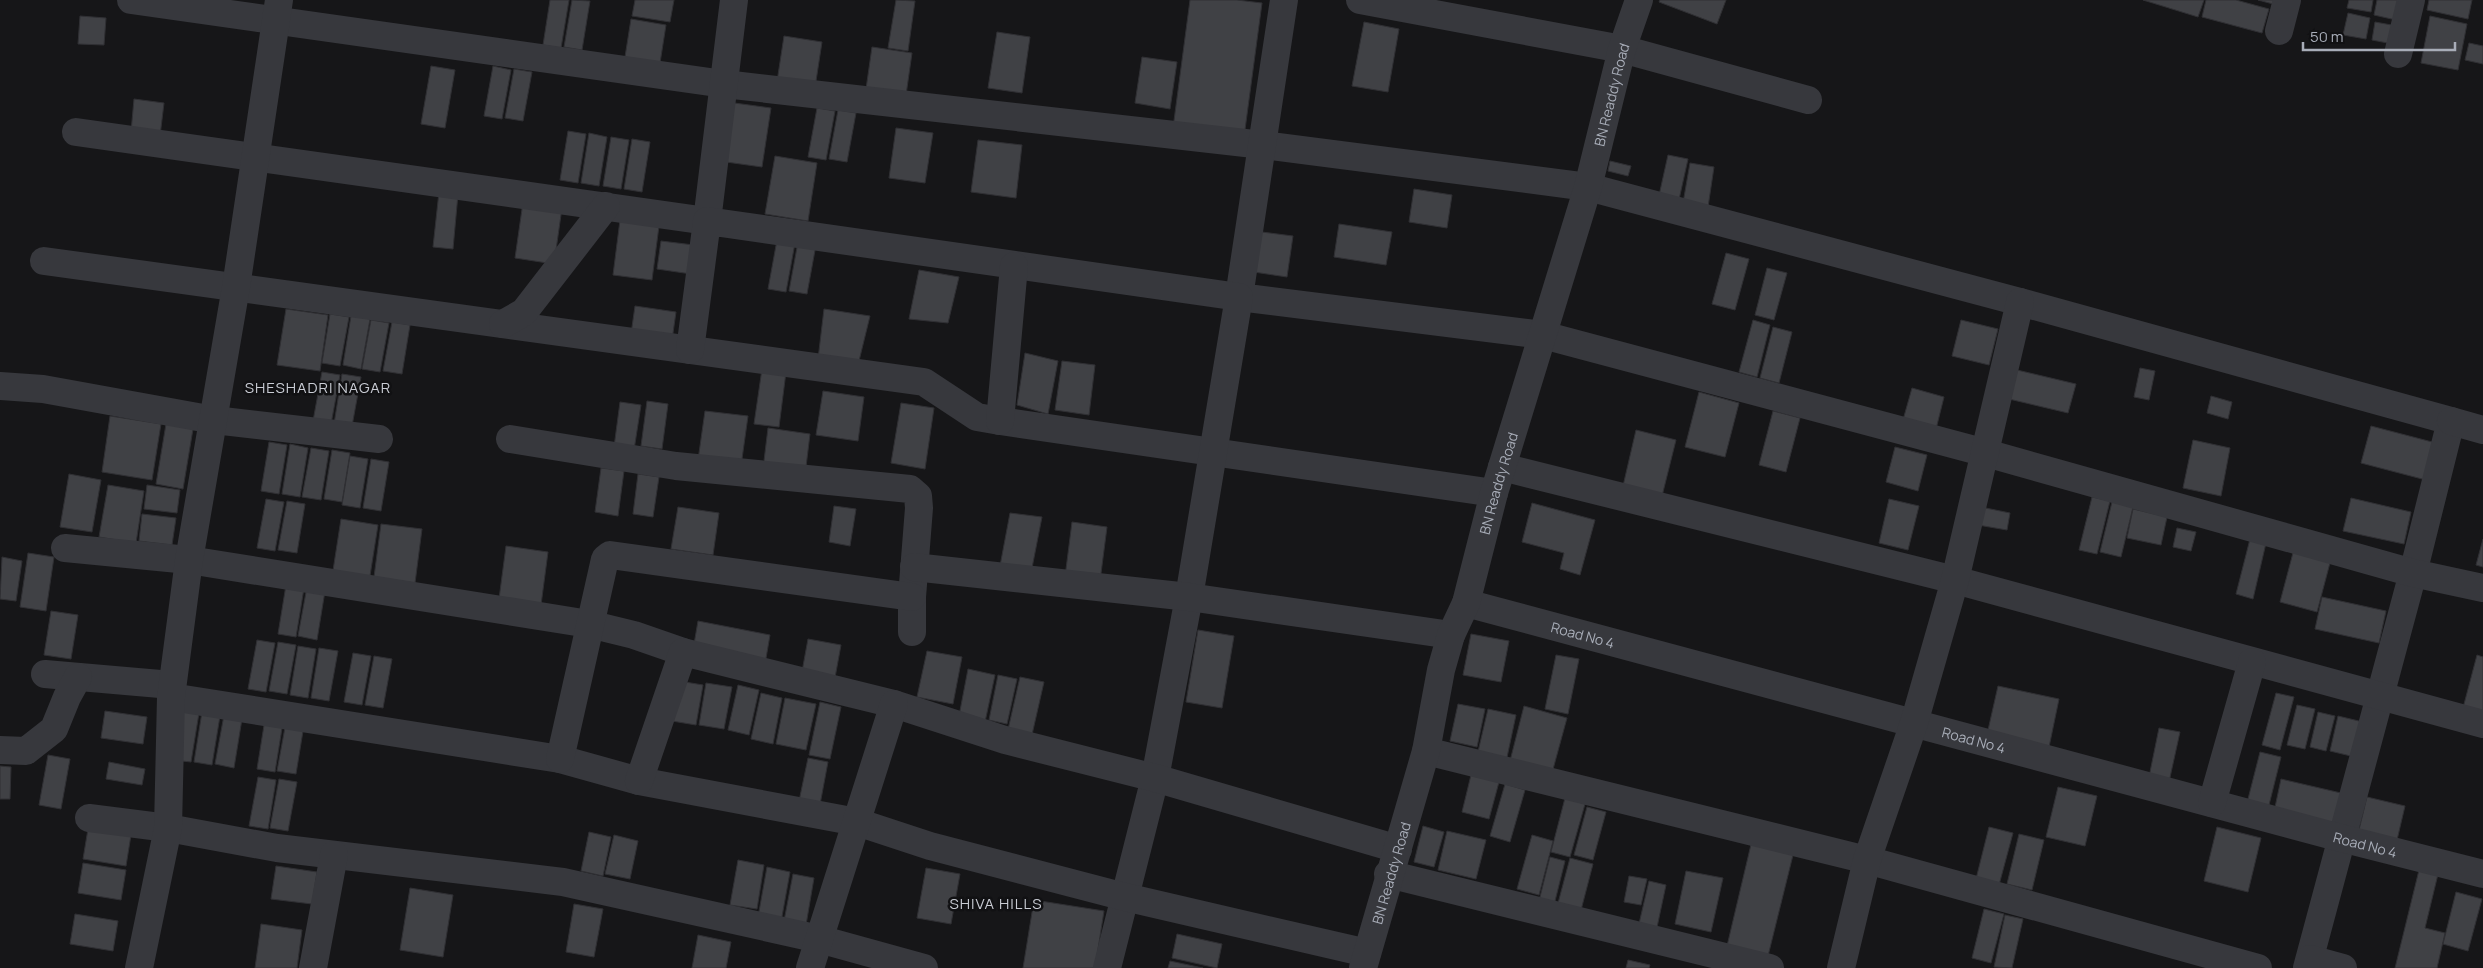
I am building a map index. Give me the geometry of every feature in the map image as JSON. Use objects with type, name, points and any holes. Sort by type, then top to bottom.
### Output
[{"type":"street","points":[[131,0],[277,10],[724,84],[1263,144],[1588,187],[2020,302],[2483,430]]},
{"type":"street","points":[[690,350],[734,0]]},
{"type":"street","points":[[1107,968],[1154,778],[1189,597],[1239,297],[1284,0]]},
{"type":"street","points":[[1360,0],[1622,49],[1808,100]]},
{"type":"street","name":"BN Readdy Road","points":[[1365,960],[1388,874],[1398,849],[1426,751],[1440,670],[1451,636],[1466,603],[1494,493],[1588,187],[1622,49],[1640,0]]},
{"type":"street","points":[[2279,31],[2287,0]]},
{"type":"street","points":[[2398,54],[2411,0]]},
{"type":"street","points":[[139,968],[168,828],[171,691],[189,560],[257,159],[277,10]]},
{"type":"street","points":[[76,132],[257,159],[606,206],[1014,266],[1239,297],[1543,335],[1986,453],[2413,573],[2483,588]]},
{"type":"street","points":[[502,324],[524,312],[606,206]]},
{"type":"street","points":[[44,261],[924,382],[977,417],[1494,493]]},
{"type":"street","points":[[1000,421],[1014,266]]},
{"type":"street","points":[[1841,968],[1867,860],[1914,722],[1954,580],[1986,453],[2020,302]]},
{"type":"street","points":[[0,386],[43,388],[214,420],[379,440]]},
{"type":"street","points":[[2343,968],[2309,963],[2413,573],[2451,421]]},
{"type":"street","points":[[510,439],[676,466],[910,489],[918,496],[919,508],[912,596],[912,632]]},
{"type":"street","points":[[1502,467],[1954,580],[2380,698],[2483,724]]},
{"type":"street","points":[[66,548],[189,560],[589,624],[634,635],[683,652],[894,704],[1005,740],[1154,778],[1398,849]]},
{"type":"street","points":[[560,759],[589,624],[605,559],[610,555],[912,596]]},
{"type":"street","points":[[914,567],[1189,597],[1451,636]]},
{"type":"street","name":"Road No 4","points":[[1466,603],[2341,838],[2483,874]]},
{"type":"street","points":[[639,781],[683,652]]},
{"type":"street","points":[[2212,803],[2252,662]]},
{"type":"street","points":[[45,674],[171,691],[560,759],[639,781],[857,822],[930,846],[1365,960]]},
{"type":"street","points":[[0,750],[26,751],[54,729],[67,697],[78,677]]},
{"type":"street","points":[[810,968],[894,704]]},
{"type":"street","points":[[1426,751],[1867,860],[2258,968]]},
{"type":"street","points":[[89,818],[168,828],[277,848],[563,882],[819,939],[924,968]]},
{"type":"street","points":[[314,968],[334,855]]},
{"type":"street","points":[[1388,874],[1770,968]]},
{"type":"building","points":[[550,0],[569,0],[561,48],[543,45]]},
{"type":"building","points":[[572,0],[590,1],[582,50],[564,47]]},
{"type":"building","points":[[635,0],[674,0],[670,22],[632,16]]},
{"type":"building","points":[[896,0],[915,1],[908,51],[888,48]]},
{"type":"building","points":[[1190,0],[1237,0],[1262,3],[1244,137],[1173,128]]},
{"type":"building","points":[[1660,0],[1726,0],[1717,24],[1659,2]]},
{"type":"building","points":[[2143,0],[2204,0],[2198,17]]},
{"type":"building","points":[[2206,0],[2236,0],[2269,9],[2262,33],[2202,17]]},
{"type":"building","points":[[2258,0],[2274,0],[2273,4]]},
{"type":"building","points":[[2349,0],[2373,0],[2371,12],[2347,8]]},
{"type":"building","points":[[2377,0],[2400,0],[2396,20],[2374,15]]},
{"type":"building","points":[[2429,0],[2472,0],[2468,19],[2427,10]]},
{"type":"building","points":[[2348,13],[2370,18],[2366,39],[2343,35]]},
{"type":"building","points":[[80,16],[106,18],[104,45],[78,44]]},
{"type":"building","points":[[2430,16],[2467,24],[2458,70],[2421,63]]},
{"type":"building","points":[[631,19],[666,25],[660,63],[625,57]]},
{"type":"building","points":[[1364,22],[1399,29],[1388,92],[1352,86]]},
{"type":"building","points":[[2375,22],[2397,26],[2393,44],[2372,40]]},
{"type":"building","points":[[997,32],[1030,37],[1022,93],[988,88]]},
{"type":"building","points":[[784,36],[822,42],[814,94],[776,88]]},
{"type":"building","points":[[2469,43],[2483,46],[2483,64],[2465,60]]},
{"type":"building","points":[[872,47],[912,53],[905,102],[865,96]]},
{"type":"building","points":[[1142,57],[1177,62],[1170,109],[1135,103]]},
{"type":"building","points":[[431,66],[455,70],[445,128],[421,124]]},
{"type":"building","points":[[493,66],[511,70],[502,119],[484,116]]},
{"type":"building","points":[[514,69],[532,72],[523,121],[505,118]]},
{"type":"building","points":[[134,99],[164,103],[160,136],[131,132]]},
{"type":"building","points":[[727,102],[771,108],[762,167],[719,161]]},
{"type":"building","points":[[817,108],[835,111],[826,160],[808,157]]},
{"type":"building","points":[[838,110],[856,113],[847,162],[829,159]]},
{"type":"building","points":[[896,128],[933,133],[925,183],[889,178]]},
{"type":"building","points":[[568,131],[586,134],[578,183],[560,180]]},
{"type":"building","points":[[589,133],[607,137],[599,186],[581,183]]},
{"type":"building","points":[[611,137],[629,140],[621,189],[603,186]]},
{"type":"building","points":[[632,139],[650,142],[642,192],[624,189]]},
{"type":"building","points":[[978,140],[1022,145],[1016,198],[971,192]]},
{"type":"building","points":[[1668,155],[1688,159],[1678,204],[1658,200]]},
{"type":"building","points":[[775,156],[817,163],[808,221],[765,214]]},
{"type":"building","points":[[1610,161],[1631,166],[1628,176],[1608,171]]},
{"type":"building","points":[[1690,163],[1714,167],[1708,207],[1683,203]]},
{"type":"building","points":[[1414,189],[1452,195],[1447,228],[1409,222]]},
{"type":"building","points":[[439,192],[458,194],[453,249],[433,247]]},
{"type":"building","points":[[523,202],[562,208],[554,264],[515,258]]},
{"type":"building","points":[[620,220],[659,226],[652,280],[613,275]]},
{"type":"building","points":[[1339,224],[1392,232],[1386,265],[1334,257]]},
{"type":"building","points":[[1254,231],[1293,236],[1287,277],[1247,271]]},
{"type":"building","points":[[777,240],[795,243],[786,292],[768,289]]},
{"type":"building","points":[[661,241],[702,246],[698,275],[657,269]]},
{"type":"building","points":[[798,242],[816,245],[807,294],[789,291]]},
{"type":"building","points":[[1726,253],[1749,259],[1735,310],[1712,304]]},
{"type":"building","points":[[1767,268],[1787,273],[1774,320],[1755,315]]},
{"type":"building","points":[[919,270],[959,277],[948,323],[909,319]]},
{"type":"building","points":[[635,306],[676,312],[672,340],[631,334]]},
{"type":"building","points":[[286,309],[328,315],[320,371],[277,365]]},
{"type":"building","points":[[824,309],[870,316],[858,365],[818,359]]},
{"type":"building","points":[[330,314],[349,317],[340,366],[322,363]]},
{"type":"building","points":[[351,316],[370,319],[361,369],[343,365]]},
{"type":"building","points":[[371,320],[389,323],[380,372],[362,369]]},
{"type":"building","points":[[1753,320],[1770,325],[1757,377],[1739,372]]},
{"type":"building","points":[[1961,320],[1998,329],[1989,365],[1952,356]]},
{"type":"building","points":[[392,322],[410,325],[402,374],[383,371]]},
{"type":"building","points":[[1773,327],[1792,332],[1779,383],[1760,378]]},
{"type":"building","points":[[1025,353],[1058,361],[1048,414],[1017,405]]},
{"type":"building","points":[[1062,361],[1095,365],[1089,415],[1055,410]]},
{"type":"building","points":[[2140,368],[2155,371],[2149,400],[2134,397]]},
{"type":"building","points":[[762,369],[786,372],[779,427],[754,424]]},
{"type":"building","points":[[2017,370],[2076,384],[2068,413],[2009,399]]},
{"type":"building","points":[[322,372],[340,375],[331,424],[313,421]]},
{"type":"building","points":[[342,374],[361,377],[352,426],[334,424]]},
{"type":"building","points":[[1912,388],[1944,397],[1936,429],[1903,420]]},
{"type":"building","points":[[823,391],[864,397],[858,441],[816,435]]},
{"type":"building","points":[[1699,392],[1739,403],[1725,457],[1685,447]]},
{"type":"building","points":[[2211,396],[2232,402],[2228,419],[2207,413]]},
{"type":"building","points":[[647,401],[668,404],[662,449],[641,446]]},
{"type":"building","points":[[620,402],[641,405],[634,450],[614,447]]},
{"type":"building","points":[[901,403],[934,408],[925,469],[891,463]]},
{"type":"building","points":[[705,411],[748,416],[741,466],[698,460]]},
{"type":"building","points":[[1773,411],[1800,418],[1786,472],[1759,465]]},
{"type":"building","points":[[110,416],[161,424],[152,480],[102,472]]},
{"type":"building","points":[[166,424],[193,429],[183,489],[156,484]]},
{"type":"building","points":[[2371,426],[2436,443],[2426,480],[2361,463]]},
{"type":"building","points":[[768,428],[810,434],[805,475],[763,469]]},
{"type":"building","points":[[1636,430],[1676,440],[1662,496],[1623,486]]},
{"type":"building","points":[[2193,440],[2230,448],[2221,496],[2183,488]]},
{"type":"building","points":[[269,442],[287,445],[279,494],[261,491]]},
{"type":"building","points":[[290,444],[308,448],[300,497],[282,494]]},
{"type":"building","points":[[1895,447],[1927,455],[1918,491],[1886,482]]},
{"type":"building","points":[[311,448],[329,451],[321,500],[302,497]]},
{"type":"building","points":[[332,450],[350,453],[342,502],[324,499]]},
{"type":"building","points":[[350,456],[368,459],[360,508],[342,505]]},
{"type":"building","points":[[371,459],[389,462],[381,511],[363,508]]},
{"type":"building","points":[[601,468],[624,471],[618,516],[595,512]]},
{"type":"building","points":[[69,474],[101,480],[92,532],[60,527]]},
{"type":"building","points":[[638,474],[659,477],[653,517],[633,514]]},
{"type":"building","points":[[108,485],[144,491],[136,543],[99,537]]},
{"type":"building","points":[[147,485],[180,490],[177,513],[144,509]]},
{"type":"building","points":[[2092,497],[2110,501],[2097,554],[2079,550]]},
{"type":"building","points":[[2351,498],[2411,512],[2404,544],[2343,531]]},
{"type":"building","points":[[266,499],[284,502],[275,551],[257,548]]},
{"type":"building","points":[[1889,499],[1919,506],[1908,550],[1879,543]]},
{"type":"building","points":[[287,501],[305,504],[297,553],[278,550]]},
{"type":"building","points":[[2112,502],[2133,507],[2121,557],[2100,552]]},
{"type":"building","points":[[1532,503],[1595,520],[1580,575],[1560,569],[1564,553],[1522,542]]},
{"type":"building","points":[[834,506],[856,509],[850,546],[829,542]]},
{"type":"building","points":[[1976,506],[2010,513],[2007,530],[1972,524]]},
{"type":"building","points":[[678,507],[719,513],[713,555],[671,549]]},
{"type":"building","points":[[2133,509],[2167,517],[2161,545],[2127,538]]},
{"type":"building","points":[[1010,513],[1042,517],[1031,573],[1000,566]]},
{"type":"building","points":[[142,514],[176,518],[172,545],[139,541]]},
{"type":"building","points":[[341,519],[378,525],[369,582],[332,577]]},
{"type":"building","points":[[1072,522],[1107,527],[1100,581],[1065,577]]},
{"type":"building","points":[[381,524],[422,529],[415,583],[374,577]]},
{"type":"building","points":[[2177,528],[2196,532],[2191,551],[2173,547]]},
{"type":"building","points":[[2250,539],[2266,543],[2253,599],[2236,594]]},
{"type":"building","points":[[2483,539],[2483,567],[2476,565]]},
{"type":"building","points":[[506,546],[548,552],[541,605],[499,599]]},
{"type":"building","points":[[2294,549],[2331,559],[2317,612],[2280,602]]},
{"type":"building","points":[[28,553],[54,557],[46,611],[20,607]]},
{"type":"building","points":[[2,557],[22,561],[16,601],[0,599]]},
{"type":"building","points":[[286,585],[304,588],[296,637],[278,634]]},
{"type":"building","points":[[307,587],[325,591],[317,640],[298,636]]},
{"type":"building","points":[[2322,597],[2386,611],[2379,643],[2315,629]]},
{"type":"building","points":[[51,611],[78,615],[71,659],[44,655]]},
{"type":"building","points":[[698,621],[770,635],[765,664],[693,650]]},
{"type":"building","points":[[1198,630],[1234,636],[1222,708],[1186,702]]},
{"type":"building","points":[[1471,634],[1509,641],[1501,682],[1463,675]]},
{"type":"building","points":[[808,639],[841,645],[834,683],[801,677]]},
{"type":"building","points":[[257,640],[275,643],[266,692],[248,689]]},
{"type":"building","points":[[278,642],[296,645],[287,694],[269,691]]},
{"type":"building","points":[[298,646],[316,649],[308,698],[290,695]]},
{"type":"building","points":[[319,648],[338,651],[329,701],[311,698]]},
{"type":"building","points":[[927,651],[962,657],[953,704],[917,697]]},
{"type":"building","points":[[353,653],[371,656],[362,705],[344,702]]},
{"type":"building","points":[[1556,655],[1579,659],[1568,714],[1545,709]]},
{"type":"building","points":[[2477,655],[2483,657],[2483,711],[2463,708]]},
{"type":"building","points":[[374,656],[392,659],[383,708],[365,705]]},
{"type":"building","points":[[968,669],[995,675],[985,722],[959,716]]},
{"type":"building","points":[[998,675],[1017,679],[1007,724],[989,720]]},
{"type":"building","points":[[1020,677],[1044,682],[1031,739],[1007,734]]},
{"type":"building","points":[[679,681],[703,685],[696,725],[672,721]]},
{"type":"building","points":[[706,683],[732,687],[724,729],[699,725]]},
{"type":"building","points":[[738,685],[759,690],[749,735],[728,730]]},
{"type":"building","points":[[1998,686],[2059,699],[2048,752],[1986,739]]},
{"type":"building","points":[[761,693],[782,698],[773,744],[751,739]]},
{"type":"building","points":[[2276,693],[2294,697],[2280,750],[2262,745]]},
{"type":"building","points":[[785,698],[816,704],[806,750],[776,744]]},
{"type":"building","points":[[820,702],[841,707],[830,759],[809,755]]},
{"type":"building","points":[[1458,704],[1485,709],[1477,747],[1450,741]]},
{"type":"building","points":[[2297,705],[2315,709],[2305,749],[2287,745]]},
{"type":"building","points":[[1524,706],[1567,718],[1552,773],[1510,761]]},
{"type":"building","points":[[1488,709],[1516,715],[1506,762],[1477,756]]},
{"type":"building","points":[[181,710],[199,713],[191,762],[173,760]]},
{"type":"building","points":[[105,711],[147,717],[143,744],[101,738]]},
{"type":"building","points":[[202,712],[220,716],[212,765],[194,762]]},
{"type":"building","points":[[2318,712],[2335,716],[2326,751],[2310,747]]},
{"type":"building","points":[[224,715],[242,719],[234,768],[215,764]]},
{"type":"building","points":[[2338,716],[2363,722],[2355,757],[2330,751]]},
{"type":"building","points":[[265,719],[283,722],[275,772],[257,769]]},
{"type":"building","points":[[286,722],[304,725],[296,774],[277,771]]},
{"type":"building","points":[[2159,728],[2180,732],[2169,782],[2149,777]]},
{"type":"building","points":[[2260,752],[2281,757],[2268,809],[2247,803]]},
{"type":"building","points":[[48,755],[70,759],[61,809],[39,805]]},
{"type":"building","points":[[808,758],[828,762],[819,810],[798,806]]},
{"type":"building","points":[[109,762],[145,769],[142,785],[106,779]]},
{"type":"building","points":[[0,766],[11,767],[10,799],[0,799]]},
{"type":"building","points":[[1471,775],[1499,782],[1489,819],[1462,812]]},
{"type":"building","points":[[258,777],[276,780],[268,829],[249,826]]},
{"type":"building","points":[[279,779],[297,782],[288,831],[270,828]]},
{"type":"building","points":[[2281,779],[2341,793],[2334,826],[2274,812]]},
{"type":"building","points":[[1505,784],[1525,790],[1510,842],[1490,836]]},
{"type":"building","points":[[2058,787],[2097,796],[2085,846],[2046,837]]},
{"type":"building","points":[[2367,797],[2405,806],[2397,840],[2359,830]]},
{"type":"building","points":[[1565,798],[1585,804],[1570,857],[1551,852]]},
{"type":"building","points":[[1587,807],[1606,812],[1593,860],[1574,855]]},
{"type":"building","points":[[1423,826],[1444,832],[1434,867],[1414,862]]},
{"type":"building","points":[[1989,827],[2013,833],[1999,885],[1976,879]]},
{"type":"building","points":[[2217,827],[2261,838],[2248,892],[2204,881]]},
{"type":"building","points":[[88,829],[131,835],[126,866],[83,859]]},
{"type":"building","points":[[1447,831],[1486,840],[1476,879],[1438,870]]},
{"type":"building","points":[[589,832],[611,837],[603,876],[581,871]]},
{"type":"building","points":[[2019,834],[2044,840],[2032,890],[2007,884]]},
{"type":"building","points":[[614,835],[638,841],[630,879],[605,874]]},
{"type":"building","points":[[1532,835],[1553,841],[1539,895],[1517,889]]},
{"type":"building","points":[[1753,836],[1795,847],[1768,956],[1727,946]]},
{"type":"building","points":[[1550,857],[1565,861],[1554,905],[1539,901]]},
{"type":"building","points":[[1570,858],[1593,864],[1580,914],[1557,907]]},
{"type":"building","points":[[738,860],[764,865],[757,909],[730,905]]},
{"type":"building","points":[[83,863],[126,870],[121,900],[78,893]]},
{"type":"building","points":[[276,866],[317,872],[312,904],[271,899]]},
{"type":"building","points":[[2420,866],[2439,870],[2425,928],[2445,933],[2437,968],[2395,968]]},
{"type":"building","points":[[767,867],[790,872],[781,922],[758,917]]},
{"type":"building","points":[[926,868],[960,874],[951,924],[917,918]]},
{"type":"building","points":[[1686,871],[1723,878],[1711,932],[1675,924]]},
{"type":"building","points":[[793,874],[814,878],[806,925],[784,921]]},
{"type":"building","points":[[1629,876],[1647,879],[1641,905],[1624,902]]},
{"type":"building","points":[[1649,881],[1666,885],[1656,932],[1638,928]]},
{"type":"building","points":[[410,888],[453,895],[443,957],[400,950]]},
{"type":"building","points":[[2456,892],[2482,899],[2468,951],[2443,944]]},
{"type":"building","points":[[1034,900],[1104,911],[1095,968],[1023,968]]},
{"type":"building","points":[[574,904],[603,909],[594,957],[566,952]]},
{"type":"building","points":[[1984,909],[2004,914],[1991,963],[1972,958]]},
{"type":"building","points":[[75,914],[118,921],[113,951],[70,944]]},
{"type":"building","points":[[2005,915],[2023,919],[2012,968],[1994,967]]},
{"type":"building","points":[[261,924],[302,930],[297,968],[255,968]]},
{"type":"building","points":[[1177,934],[1222,944],[1217,968],[1172,958]]},
{"type":"building","points":[[698,935],[731,942],[726,968],[692,968]]},
{"type":"building","points":[[1628,960],[1650,965],[1649,968],[1626,968]]},
{"type":"building","points":[[1170,961],[1203,968],[1168,968]]},
{"type":"district","name":"SHESHADRI NAGAR","points":[[318,387]]},
{"type":"district","name":"SHIVA HILLS","points":[[996,903]]}]
